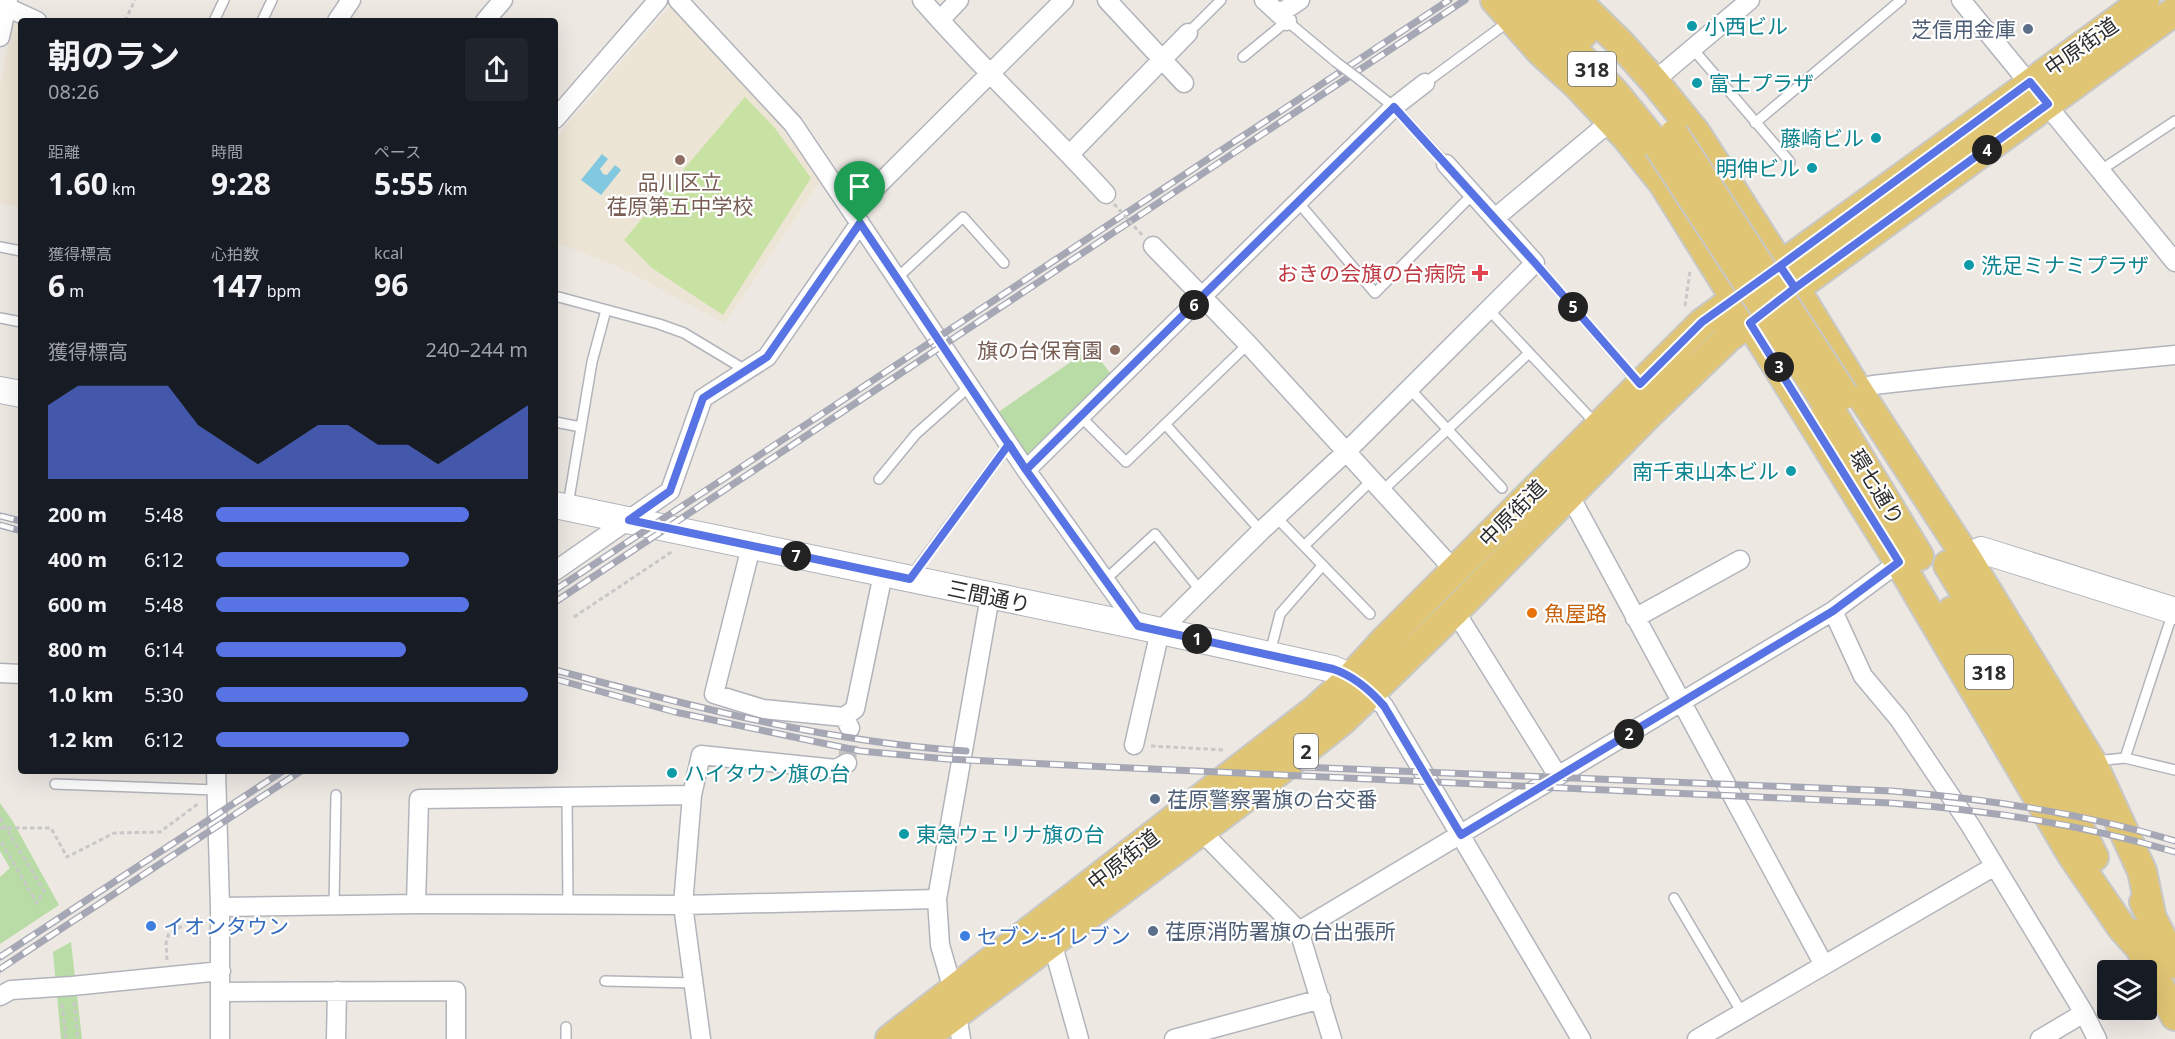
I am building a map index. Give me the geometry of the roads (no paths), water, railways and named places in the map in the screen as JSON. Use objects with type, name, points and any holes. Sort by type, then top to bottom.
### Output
[{"type":"main road","name":"環七通り","points":[[1552,0],[1628,76],[1666,140],[1842,395],[2103,819],[2175,964]]},
{"type":"main road","points":[[1576,0],[1620,43],[1696,134],[1788,277],[1842,395],[1967,558],[2092,762],[2142,871],[2152,919]]},
{"type":"main road","name":"中原街道","points":[[890,1039],[957,1015],[1315,710],[1361,685],[1455,611],[1713,351],[1750,323],[1788,277],[2030,82],[2145,0]]},
{"type":"main road","name":"環七通り","points":[[1508,6],[1572,48],[1615,93],[1666,140]]},
{"type":"main road","points":[[1508,6],[1540,51],[1611,121],[1663,183],[1899,562],[2072,855],[2122,928],[2141,949]]},
{"type":"main road","name":"中原街道","points":[[923,1039],[1316,744],[1361,685],[1455,571],[1702,322],[1736,299],[1788,277],[2048,104],[2175,11]]},
{"type":"main road","name":"環七通り","points":[[1842,395],[2059,788],[2175,1016]]},
{"type":"street","points":[[339,18],[351,0]]},
{"type":"street","points":[[488,18],[503,0]]},
{"type":"street","points":[[558,116],[658,0]]},
{"type":"street","points":[[678,0],[793,124],[1026,470],[1105,580],[1149,629]]},
{"type":"street","points":[[922,0],[990,75],[1070,154],[1110,199]]},
{"type":"street","points":[[940,20],[959,0]]},
{"type":"street","points":[[558,569],[670,491],[703,398],[767,357],[856,217],[1064,0]]},
{"type":"street","points":[[1107,0],[1184,83]]},
{"type":"street","points":[[1264,0],[1283,17],[1300,0]]},
{"type":"street","points":[[1654,81],[1750,0]]},
{"type":"street","points":[[1961,0],[2172,254]]},
{"type":"street","points":[[0,37],[4,4],[31,18]]},
{"type":"street","points":[[1070,154],[1188,33]]},
{"type":"street","points":[[1026,470],[1394,107],[1425,82]]},
{"type":"street","points":[[1495,218],[1611,121]]},
{"type":"street","points":[[1134,745],[1149,629],[1200,590],[1346,452],[1535,263],[1446,164]]},
{"type":"street","points":[[1149,242],[1248,344],[1455,571]]},
{"type":"street","points":[[1842,395],[1873,385],[2175,355]]},
{"type":"street","points":[[0,390],[18,393]]},
{"type":"street","points":[[1569,496],[1824,965]]},
{"type":"street","name":"三間通り","points":[[561,506],[1333,669],[1361,685]]},
{"type":"street","points":[[751,547],[714,694],[764,709],[847,723],[855,710],[884,574]]},
{"type":"street","points":[[1967,558],[1981,550],[2174,611]]},
{"type":"street","points":[[1635,618],[1740,560]]},
{"type":"street","points":[[1299,931],[1833,611],[1899,562]]},
{"type":"street","points":[[957,1015],[940,945],[937,899],[990,596]]},
{"type":"street","points":[[1455,611],[1558,776]]},
{"type":"street","points":[[1833,611],[1863,676],[1899,719],[1995,866],[2084,1013],[2097,1039]]},
{"type":"street","points":[[0,673],[18,674]]},
{"type":"street","points":[[1361,685],[1384,706],[1581,1039]]},
{"type":"street","points":[[701,1039],[682,905],[692,795],[701,755],[836,769],[847,762]]},
{"type":"street","points":[[216,774],[221,971],[220,1039]]},
{"type":"street","points":[[416,904],[418,799],[692,795]]},
{"type":"street","points":[[1201,831],[1299,931],[1332,1039]]},
{"type":"street","points":[[1697,1039],[1995,866]]},
{"type":"street","points":[[220,912],[334,905],[682,905],[937,899]]},
{"type":"street","points":[[1052,942],[1079,1039]]},
{"type":"street","points":[[0,996],[11,990],[66,987],[221,971]]},
{"type":"street","points":[[336,1039],[337,991]]},
{"type":"street","points":[[221,992],[456,991],[456,1039]]},
{"type":"street","points":[[1174,1039],[1205,1035],[1321,999]]},
{"type":"street","points":[[2040,1039],[2084,1013]]},
{"type":"lane","points":[[215,18],[224,0]]},
{"type":"lane","points":[[263,18],[272,0]]},
{"type":"lane","points":[[1188,33],[1221,0]]},
{"type":"lane","points":[[1755,123],[1901,0]]},
{"type":"lane","points":[[1425,82],[1508,6]]},
{"type":"lane","points":[[1243,57],[1283,17],[1394,107],[1446,164]]},
{"type":"lane","points":[[1692,48],[1790,162]]},
{"type":"lane","points":[[2101,170],[2175,121]]},
{"type":"lane","points":[[1298,202],[1375,293],[1473,194]]},
{"type":"lane","points":[[897,278],[963,217],[1004,263]]},
{"type":"lane","points":[[0,247],[18,250]]},
{"type":"lane","points":[[1535,263],[1640,384]]},
{"type":"lane","points":[[558,297],[684,333],[747,371]]},
{"type":"lane","points":[[1488,309],[1599,427]]},
{"type":"lane","points":[[561,506],[581,427],[592,362],[606,310]]},
{"type":"lane","points":[[0,318],[18,321]]},
{"type":"lane","points":[[1081,417],[1126,462],[1248,344]]},
{"type":"lane","points":[[1305,545],[1447,430],[1529,353]]},
{"type":"lane","points":[[879,479],[916,434],[970,386]]},
{"type":"lane","points":[[1410,389],[1502,488]]},
{"type":"lane","points":[[558,423],[581,427]]},
{"type":"lane","points":[[1165,424],[1262,531]]},
{"type":"lane","points":[[910,579],[1009,444]]},
{"type":"lane","points":[[1276,517],[1370,614]]},
{"type":"lane","points":[[1105,580],[1155,534],[1200,590]]},
{"type":"lane","points":[[1269,655],[1280,614],[1323,566]]},
{"type":"lane","points":[[2125,758],[2174,611]]},
{"type":"lane","points":[[2092,762],[2125,758],[2175,770]]},
{"type":"lane","points":[[54,784],[216,790]]},
{"type":"lane","points":[[334,905],[336,795]]},
{"type":"lane","points":[[567,797],[568,904]]},
{"type":"lane","points":[[1674,898],[1742,1013]]},
{"type":"lane","points":[[605,981],[693,983]]},
{"type":"lane","points":[[566,1027],[566,1039]]},
{"type":"water","points":[[602,154],[608,159],[600,169],[603,174],[607,175],[615,165],[621,170],[601,195],[581,180]]},
{"type":"tunnel","points":[[847,763],[850,728]]},
{"type":"railway","points":[[558,588],[1449,0]]},
{"type":"railway","points":[[558,600],[1465,0]]},
{"type":"railway","points":[[0,516],[18,520]]},
{"type":"railway","points":[[0,525],[18,530]]},
{"type":"railway","points":[[558,671],[759,721],[862,740],[966,751]]},
{"type":"railway","points":[[558,680],[675,712],[860,751],[947,759],[1890,803],[1998,814],[2070,826],[2175,852]]},
{"type":"railway","points":[[1301,767],[1892,791],[2035,808],[2105,822],[2175,841]]},
{"type":"railway","points":[[0,957],[278,774]]},
{"type":"railway","points":[[0,969],[296,774]]},
{"type":"place","name":"小西ビル","points":[[1692,26]]},
{"type":"place","name":"芝信用金庫","points":[[2028,29]]},
{"type":"place","name":"富士プラザ","points":[[1697,83]]},
{"type":"place","name":"藤崎ビル","points":[[1876,138]]},
{"type":"place","name":"品川区立 荏原第五中学校","points":[[680,160]]},
{"type":"place","name":"明伸ビル","points":[[1812,168]]},
{"type":"place","name":"洗足ミナミプラザ","points":[[1969,265]]},
{"type":"place","name":"おきの会旗の台病院","points":[[1480,273]]},
{"type":"place","name":"旗の台保育園","points":[[1115,350]]},
{"type":"place","name":"南千束山本ビル","points":[[1791,471]]},
{"type":"place","name":"魚屋路","points":[[1532,613]]},
{"type":"place","name":"ハイタウン旗の台","points":[[672,773]]},
{"type":"place","name":"荏原警察署旗の台交番","points":[[1155,799]]},
{"type":"place","name":"東急ウェリナ旗の台","points":[[904,834]]},
{"type":"place","name":"イオンタウン","points":[[151,926]]},
{"type":"place","name":"荏原消防署旗の台出張所","points":[[1153,931]]},
{"type":"place","name":"セブン-イレブン","points":[[965,936]]}]
